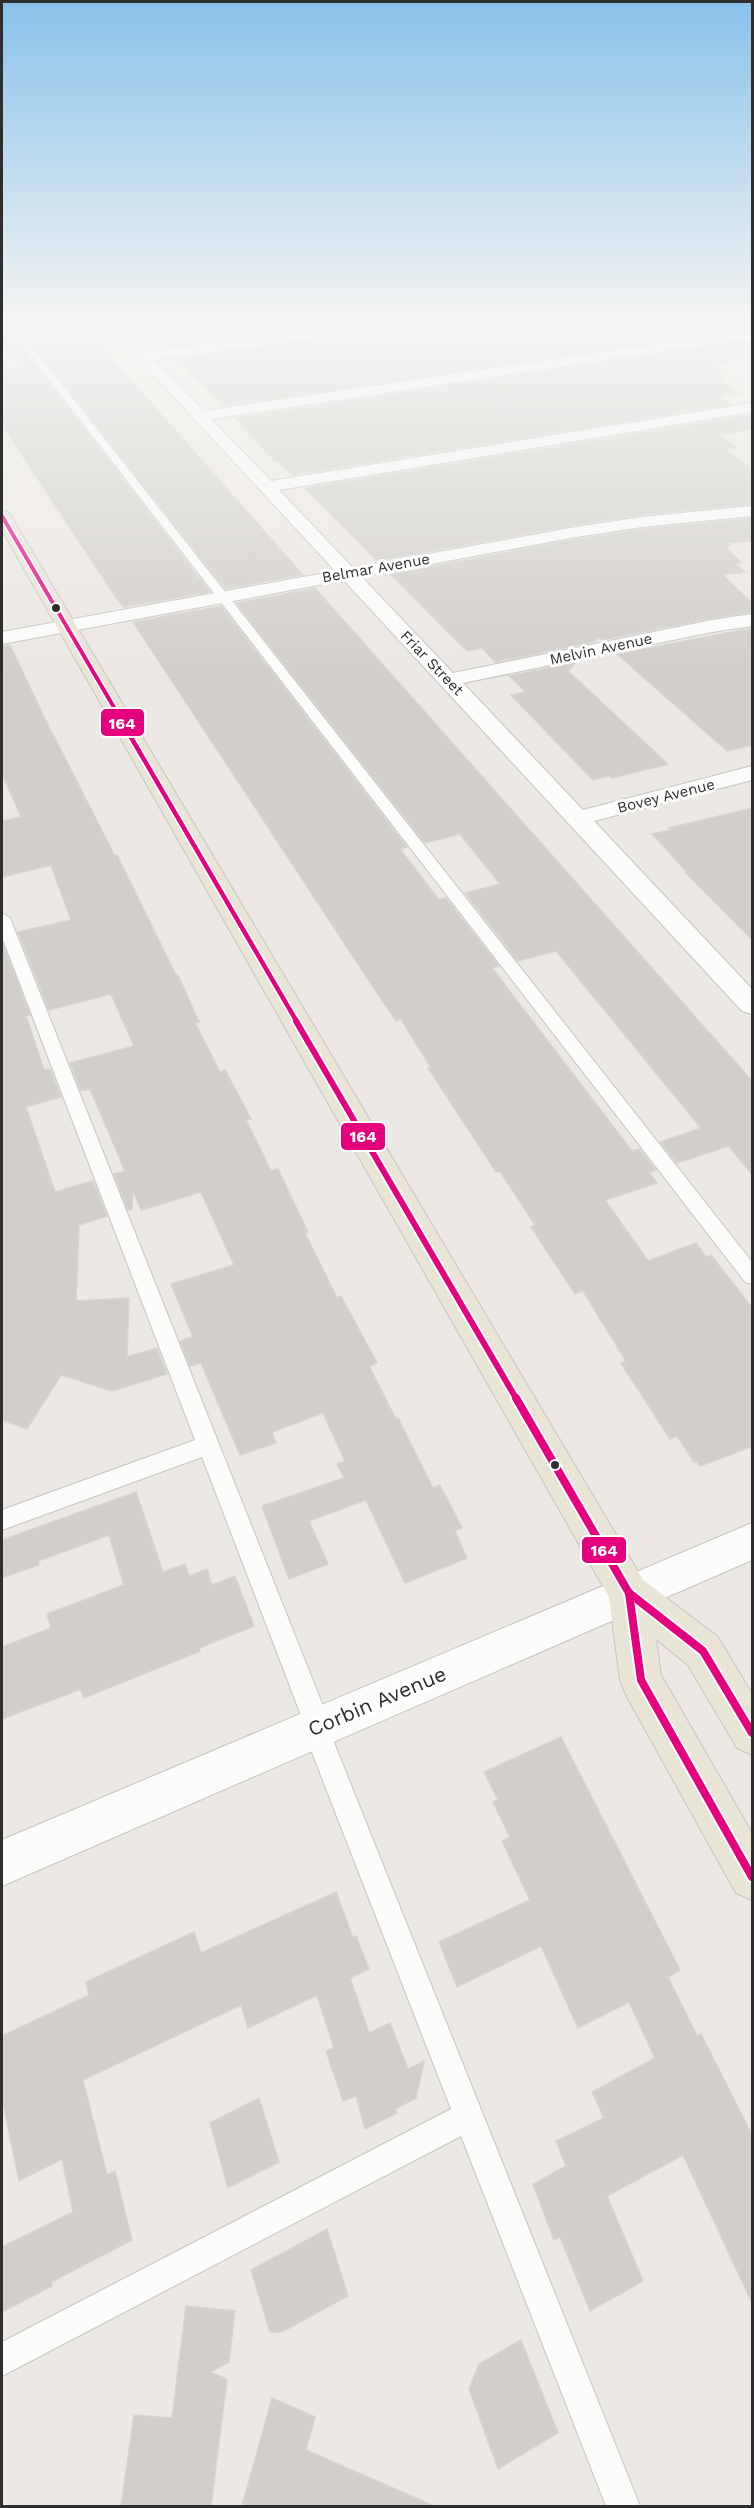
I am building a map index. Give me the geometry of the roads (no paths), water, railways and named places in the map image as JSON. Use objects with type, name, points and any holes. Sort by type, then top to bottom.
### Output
[{"type":"main road","points":[[2,516],[629,1593],[703,1651],[753,1733]]},
{"type":"main road","points":[[629,1593],[641,1680],[753,1877]]},
{"type":"street","name":"Friar Street","points":[[220,438],[346,574],[751,1001]]},
{"type":"street","points":[[266,487],[560,438]]},
{"type":"street","name":"Belmar Avenue","points":[[2,638],[576,532],[654,520],[753,511]]},
{"type":"street","name":"Melvin Avenue","points":[[449,681],[700,628],[753,620]]},
{"type":"street","name":"Bovey Avenue","points":[[579,818],[753,773]]},
{"type":"street","name":"Corbin Avenue","points":[[2,1863],[753,1541]]},
{"type":"lane","points":[[98,438],[753,1276]]},
{"type":"lane","points":[[2,918],[209,1445],[316,1727],[623,2506]]},
{"type":"lane","points":[[2,1520],[209,1445]]},
{"type":"lane","points":[[2,2360],[470,2115]]}]
